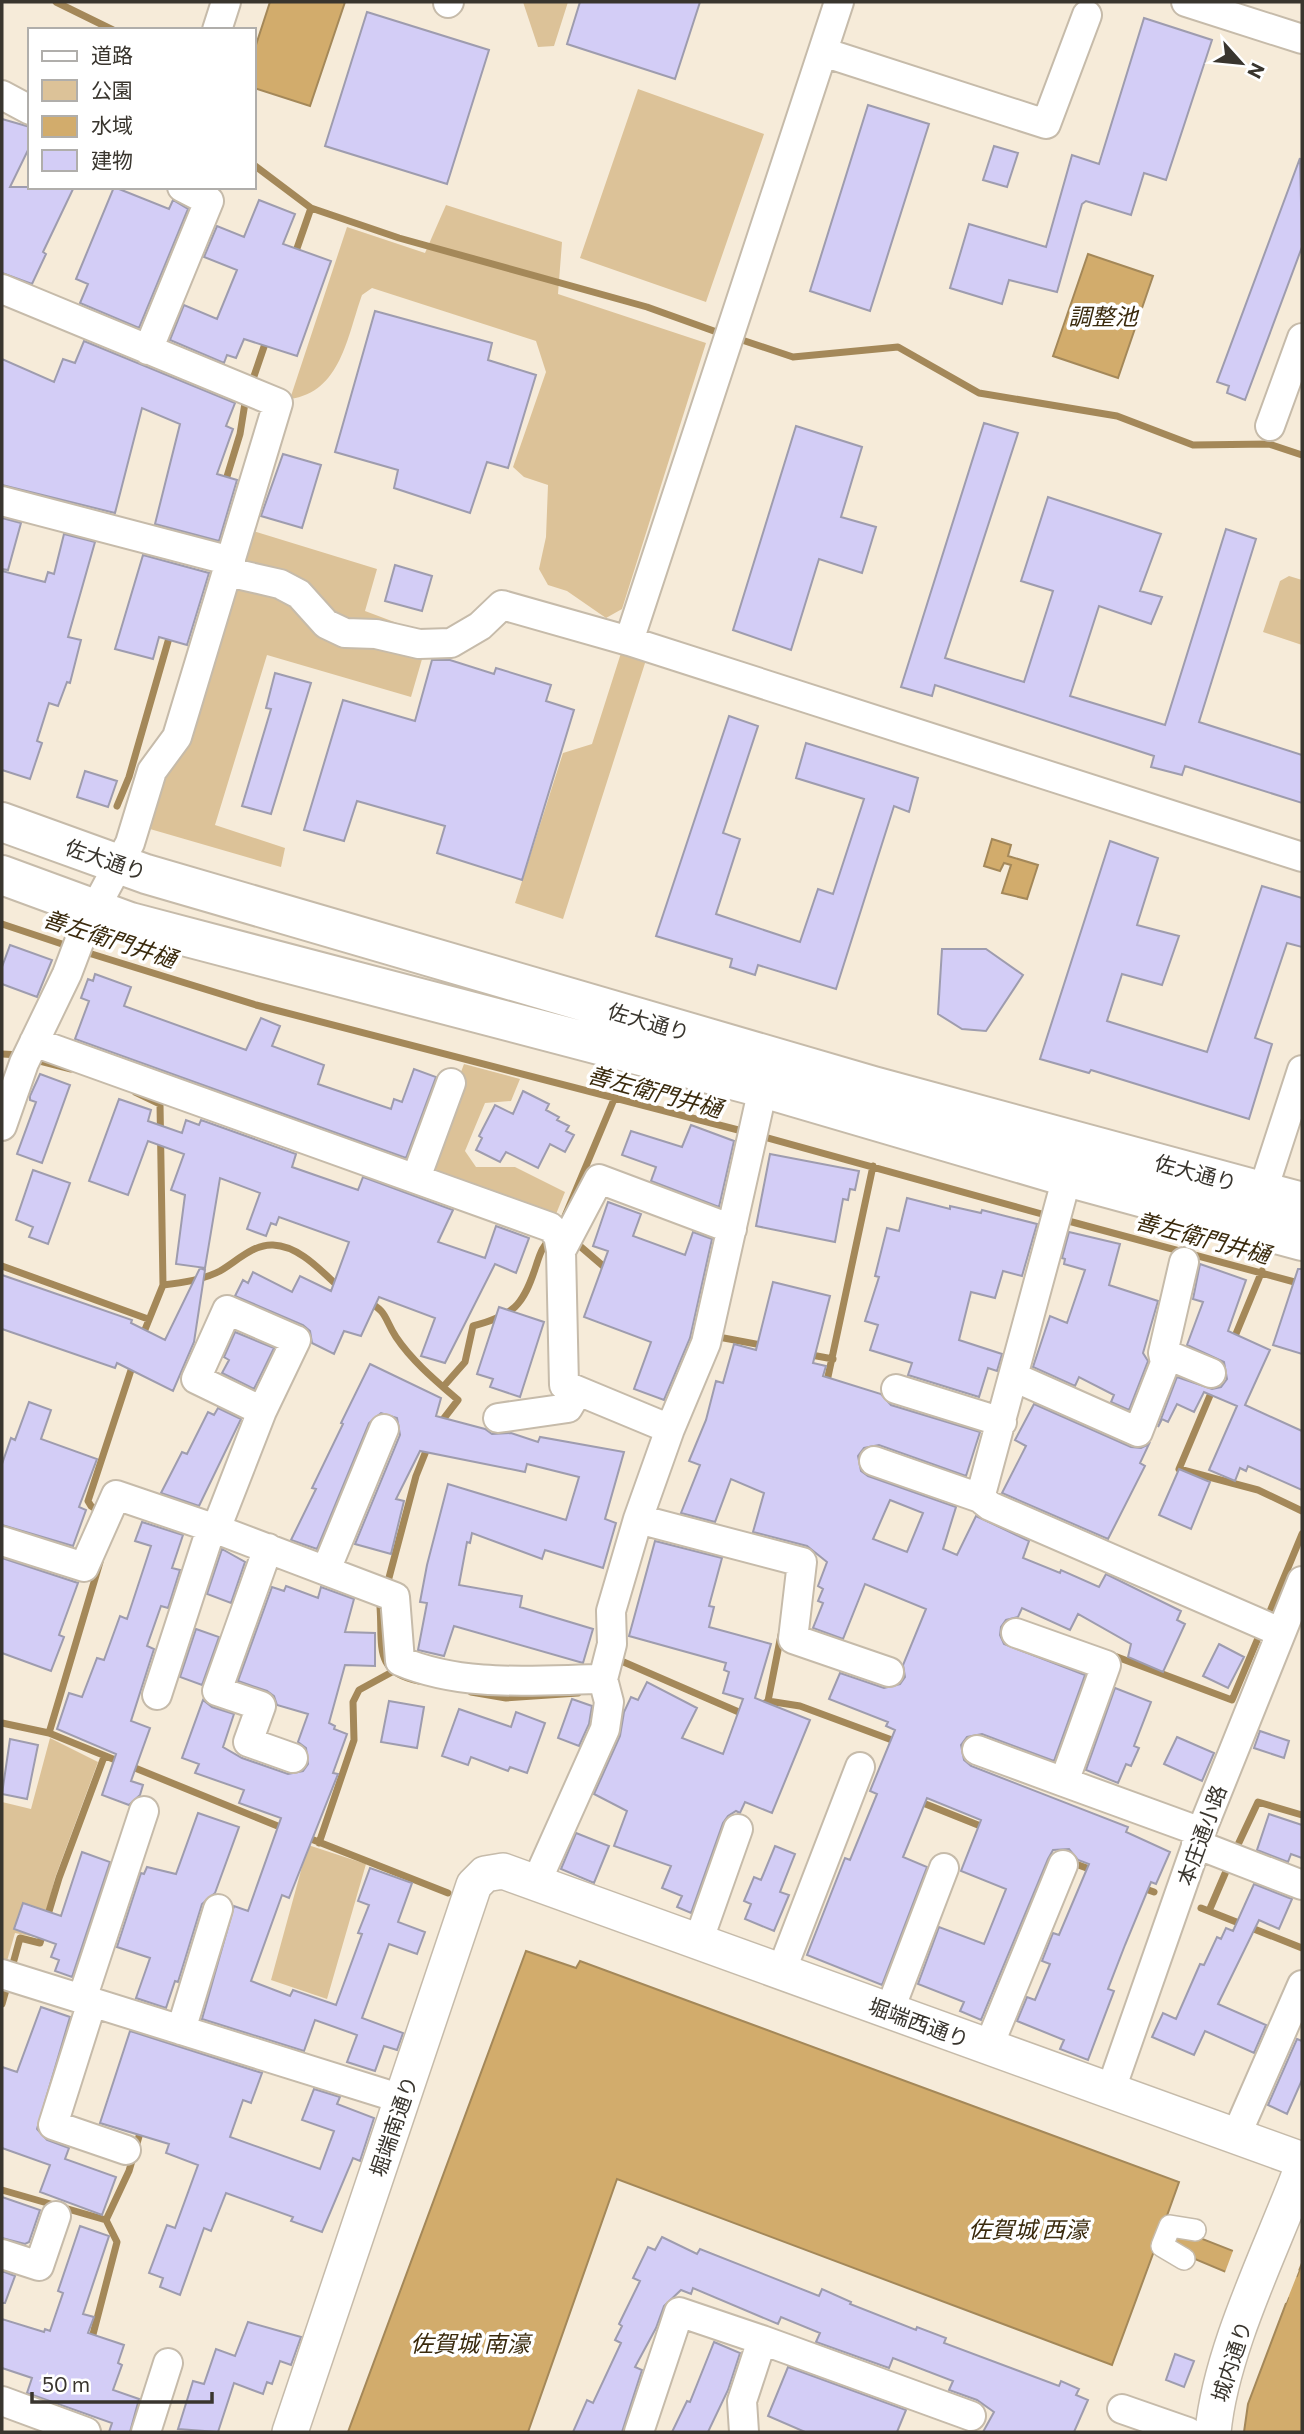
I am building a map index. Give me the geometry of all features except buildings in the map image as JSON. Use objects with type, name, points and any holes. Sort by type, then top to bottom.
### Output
[{"type":"main road","name":"佐大通り","points":[[2,822],[119,865],[873,1086],[1302,1202]]},
{"type":"main road","name":"佐大通り","points":[[2,874],[82,937],[763,1088],[1060,1204],[1302,1241]]},
{"type":"street","points":[[218,28],[226,2]]},
{"type":"street","points":[[629,640],[839,2]]},
{"type":"street","points":[[1186,2],[1302,39]]},
{"type":"street","points":[[823,52],[1046,124],[1087,15]]},
{"type":"street","points":[[2,95],[28,109]]},
{"type":"street","points":[[148,350],[209,201],[186,189]]},
{"type":"street","points":[[2,289],[278,403],[177,737],[152,771],[130,843],[82,937],[29,1052],[2,1126]]},
{"type":"street","points":[[1269,426],[1302,338]]},
{"type":"street","points":[[2,501],[230,566],[280,584],[299,594],[326,624],[345,634],[376,634],[419,644],[451,643],[480,626],[502,605],[629,640],[1302,857]]},
{"type":"street","points":[[29,1052],[416,1178],[562,1237]]},
{"type":"street","points":[[1263,1190],[1302,1070]]},
{"type":"street","points":[[416,1178],[451,1083]]},
{"type":"street","points":[[536,1883],[605,1729],[609,1702],[603,1679],[612,1644],[611,1611],[638,1519],[708,1335],[763,1088]]},
{"type":"street","points":[[670,1429],[564,1385],[562,1237],[599,1179],[732,1229]]},
{"type":"street","points":[[979,1498],[1060,1204]]},
{"type":"street","points":[[1014,1377],[1138,1432],[1165,1363],[1163,1353],[1184,1262]]},
{"type":"street","points":[[1163,1353],[1211,1373]]},
{"type":"street","points":[[896,1389],[1002,1422]]},
{"type":"street","points":[[498,1418],[568,1408],[578,1391]]},
{"type":"street","points":[[157,1695],[208,1538],[216,1529],[262,1412]]},
{"type":"street","points":[[326,1570],[384,1429]]},
{"type":"street","points":[[874,1461],[979,1498],[990,1506],[1270,1627]]},
{"type":"street","points":[[2,1541],[84,1567],[116,1495],[268,1548],[395,1597],[400,1661],[421,1670],[482,1681],[603,1679]]},
{"type":"street","points":[[638,1519],[802,1562],[793,1639],[889,1672]]},
{"type":"street","points":[[268,1548],[217,1691],[261,1706],[248,1742],[293,1758]]},
{"type":"street","name":"本庄通小路","points":[[1110,2092],[1270,1627],[1302,1581]]},
{"type":"street","points":[[1016,1633],[1106,1665],[1064,1782]]},
{"type":"street","points":[[976,1750],[1064,1782],[1198,1838],[1233,1858],[1302,1885]]},
{"type":"street","points":[[781,1972],[860,1767]]},
{"type":"street","points":[[126,2150],[53,2125],[87,2000],[144,1811]]},
{"type":"street","points":[[698,1942],[738,1829]]},
{"type":"street","points":[[988,2048],[1063,1865]]},
{"type":"street","points":[[889,2012],[944,1868]]},
{"type":"street","name":"堀端南通り","points":[[290,2432],[474,1885],[485,1874],[503,1871],[536,1883]]},
{"type":"street","name":"堀端西通り","points":[[536,1883],[1302,2160]]},
{"type":"street","points":[[181,2030],[218,1909]]},
{"type":"street","points":[[7,1975],[402,2099]]},
{"type":"street","points":[[1235,2138],[1302,1986]]},
{"type":"street","name":"城内通り","points":[[1213,2432],[1217,2398],[1302,2168]]},
{"type":"street","points":[[2,2254],[39,2266],[56,2216]]},
{"type":"street","points":[[1184,2259],[1162,2246],[1170,2226],[1195,2230]]},
{"type":"street","points":[[639,2432],[679,2312],[971,2416]]},
{"type":"street","points":[[744,2432],[742,2401],[762,2340]]},
{"type":"street","points":[[146,2432],[168,2363]]},
{"type":"street","points":[[2,2401],[86,2432]]},
{"type":"street","points":[[1122,2409],[1188,2432]]},
{"type":"green space","points":[[523,2],[568,2],[554,46],[538,47]]},
{"type":"green space","points":[[638,89],[764,134],[706,302],[580,258]]},
{"type":"green space","points":[[446,205],[562,242],[558,294],[706,343],[622,609],[606,618],[567,591],[548,585],[539,569],[546,537],[548,485],[524,477],[513,467],[546,372],[536,341],[372,288],[362,295],[346,345],[331,374],[321,386],[290,399],[347,227],[425,253]]},
{"type":"green space","points":[[250,530],[377,569],[365,611],[429,635],[411,697],[267,655],[215,825],[285,848],[281,867],[150,829],[162,786],[186,737]]},
{"type":"green space","points":[[1289,576],[1302,580],[1302,645],[1263,632],[1280,581]]},
{"type":"green space","points":[[621,653],[646,660],[563,919],[515,903],[563,753],[592,744]]},
{"type":"green space","points":[[464,1064],[520,1079],[511,1101],[485,1103],[465,1151],[476,1167],[515,1167],[565,1192],[554,1219],[423,1173]]},
{"type":"green space","points":[[50,1738],[98,1762],[55,1878],[40,1938],[15,1933],[5,1968],[2,1967],[2,1802],[31,1809]]},
{"type":"green space","points":[[308,1845],[366,1864],[327,1999],[271,1980]]},
{"type":"water","points":[[270,2],[345,2],[310,106],[256,89],[256,45]]},
{"type":"water","name":"調整池","points":[[1088,254],[1153,276],[1118,378],[1053,356]]},
{"type":"water","points":[[992,839],[1011,845],[1008,856],[1038,865],[1027,899],[1002,893],[1011,865],[1004,863],[1000,871],[984,866]]},
{"type":"water","name":"佐賀城 西濠","points":[[526,1951],[576,1968],[580,1961],[1179,2182],[1164,2224],[1297,2276],[1302,2263],[1302,2432],[1244,2432],[1248,2404],[1288,2298],[1157,2243],[1112,2365],[617,2179],[528,2432],[348,2432]]},
{"type":"pier","points":[[1234,2248],[1295,2272],[1299,2270],[1286,2303],[1224,2275]]},
{"type":"waterway","points":[[56,2],[109,28]]},
{"type":"waterway","points":[[256,167],[311,208],[399,238],[647,307],[725,335]]},
{"type":"waterway","points":[[294,257],[311,208]]},
{"type":"waterway","points":[[253,379],[267,338]]},
{"type":"waterway","points":[[736,338],[793,357],[898,347],[979,393],[1117,416],[1193,445],[1269,444],[1302,455]]},
{"type":"waterway","points":[[225,483],[240,434],[245,403]]},
{"type":"waterway","points":[[117,806],[129,777],[171,631]]},
{"type":"waterway","name":"善左衛門井樋","points":[[2,924],[71,947]]},
{"type":"waterway","name":"善左衛門井樋","points":[[82,951],[256,1005],[746,1132]]},
{"type":"waterway","points":[[2,1054],[21,1055]]},
{"type":"waterway","points":[[32,1059],[71,1069]]},
{"type":"waterway","points":[[135,1092],[160,1104],[163,1285],[142,1337]]},
{"type":"waterway","points":[[565,1216],[615,1097]]},
{"type":"waterway","name":"善左衛門井樋","points":[[757,1135],[1049,1216]]},
{"type":"waterway","points":[[826,1386],[873,1166]]},
{"type":"waterway","name":"善左衛門井樋","points":[[1061,1219],[1302,1284]]},
{"type":"waterway","points":[[443,1387],[465,1362],[473,1326],[508,1313],[521,1300],[542,1250],[552,1237]]},
{"type":"waterway","points":[[574,1241],[610,1272]]},
{"type":"waterway","points":[[163,1285],[207,1277],[252,1250],[273,1245],[283,1246],[301,1255],[340,1288]]},
{"type":"waterway","points":[[2,1266],[148,1319]]},
{"type":"waterway","points":[[1233,1341],[1262,1271]]},
{"type":"waterway","points":[[366,1301],[382,1312],[402,1346],[458,1400],[438,1426]]},
{"type":"waterway","points":[[713,1336],[767,1346]]},
{"type":"waterway","points":[[806,1354],[833,1359]]},
{"type":"waterway","points":[[1227,1355],[1179,1469],[1258,1490],[1302,1511]]},
{"type":"waterway","points":[[102,1513],[88,1501],[134,1361]]},
{"type":"waterway","points":[[386,1589],[416,1476],[428,1446]]},
{"type":"waterway","points":[[1266,1621],[1302,1534]]},
{"type":"waterway","points":[[100,1562],[49,1733],[285,1829]]},
{"type":"waterway","points":[[382,1600],[382,1645],[387,1664],[404,1677],[419,1681]]},
{"type":"waterway","points":[[1109,1654],[1232,1700],[1261,1631]]},
{"type":"waterway","points":[[761,1706],[768,1701],[781,1635]]},
{"type":"waterway","points":[[619,1660],[741,1713],[748,1713]]},
{"type":"waterway","points":[[319,1843],[354,1740],[353,1702],[359,1690],[392,1672]]},
{"type":"waterway","points":[[471,1692],[506,1698],[578,1693]]},
{"type":"waterway","points":[[768,1701],[800,1706],[900,1743]]},
{"type":"waterway","points":[[2,1723],[49,1733]]},
{"type":"waterway","points":[[47,1918],[104,1757]]},
{"type":"waterway","points":[[918,1801],[988,1829]]},
{"type":"waterway","points":[[1235,1851],[1258,1802],[1302,1815]]},
{"type":"waterway","points":[[306,1837],[448,1893]]},
{"type":"waterway","points":[[1070,1862],[1095,1871]]},
{"type":"waterway","points":[[1209,1911],[1230,1862]]},
{"type":"waterway","points":[[1140,1887],[1154,1892]]},
{"type":"waterway","points":[[1201,1908],[1302,1948]]},
{"type":"waterway","points":[[11,1971],[20,1938],[40,1943],[44,1929]]},
{"type":"waterway","points":[[2,2004],[8,1983]]},
{"type":"waterway","points":[[106,2220],[129,2171],[142,2126]]},
{"type":"waterway","points":[[2,2190],[106,2220],[117,2242],[91,2342]]},
{"type":"water label","name":"佐賀城 南濠","points":[[470,2343]]}]
